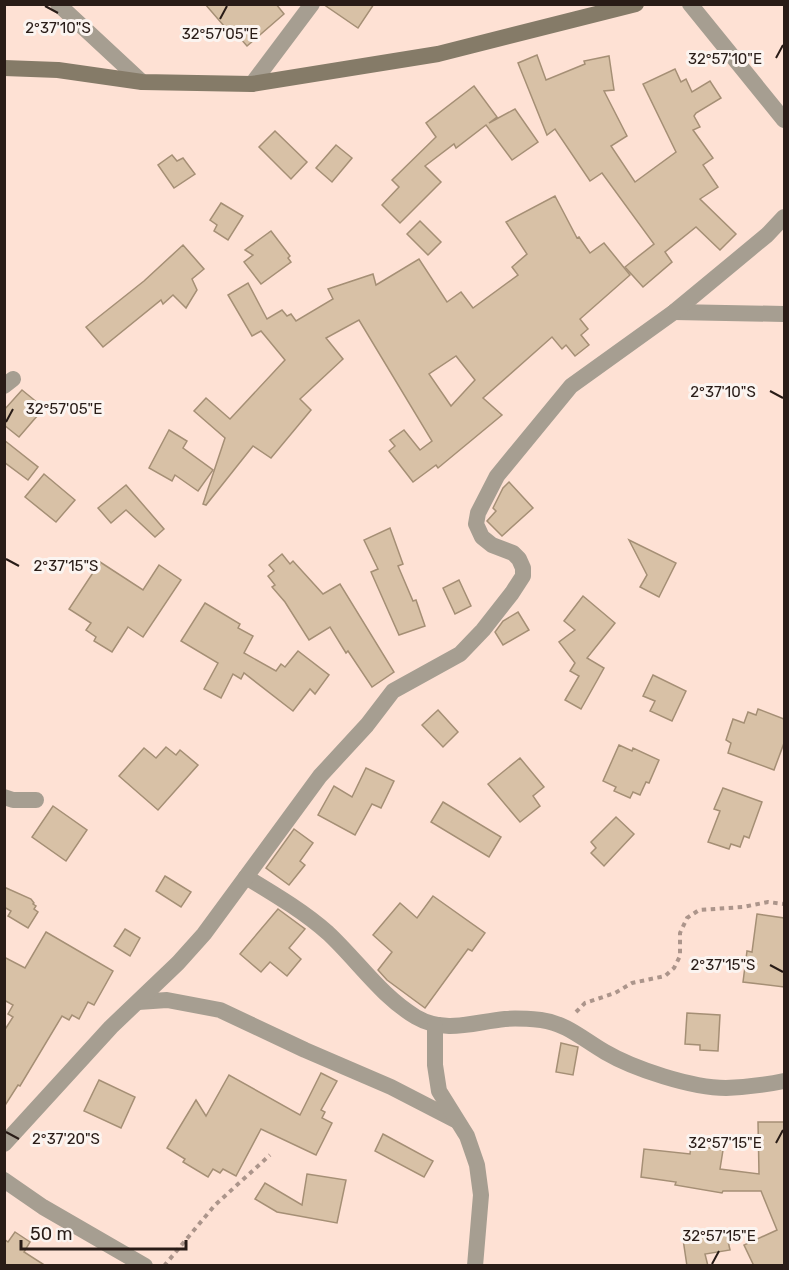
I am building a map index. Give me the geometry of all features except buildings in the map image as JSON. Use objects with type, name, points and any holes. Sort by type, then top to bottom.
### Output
[{"type":"main road","points":[[4,68],[58,70],[142,82],[161,80],[252,84],[438,54],[636,4]]},
{"type":"street","points":[[58,4],[142,82]]},
{"type":"street","points":[[252,84],[312,4]]},
{"type":"street","points":[[690,4],[784,120]]},
{"type":"street","points":[[4,1144],[111,1027],[191,948],[320,776],[367,725],[393,691],[460,654],[483,630],[520,582],[523,568],[519,559],[513,553],[492,545],[482,537],[476,524],[483,500],[496,476],[571,386],[674,312],[767,235],[784,217]]},
{"type":"street","points":[[674,312],[784,314]]},
{"type":"street","points":[[4,797],[14,800],[36,800]]},
{"type":"street","points":[[246,877],[288,902],[326,932],[370,980],[416,1017],[435,1026],[463,1026],[505,1019],[542,1020],[563,1026],[606,1053],[677,1080],[724,1088],[784,1081]]},
{"type":"street","points":[[138,1002],[167,1000],[220,1010],[391,1087],[456,1120]]},
{"type":"street","points":[[435,1026],[435,1065],[439,1091],[467,1136],[477,1165],[481,1195],[475,1266]]},
{"type":"street","points":[[4,1180],[43,1207],[145,1266]]},
{"type":"path","points":[[563,1026],[585,1003],[615,993],[632,983],[665,976],[674,968],[680,956],[680,933],[687,918],[699,910],[743,908],[768,902],[784,904]]},
{"type":"path","points":[[164,1266],[215,1205],[270,1155]]}]
